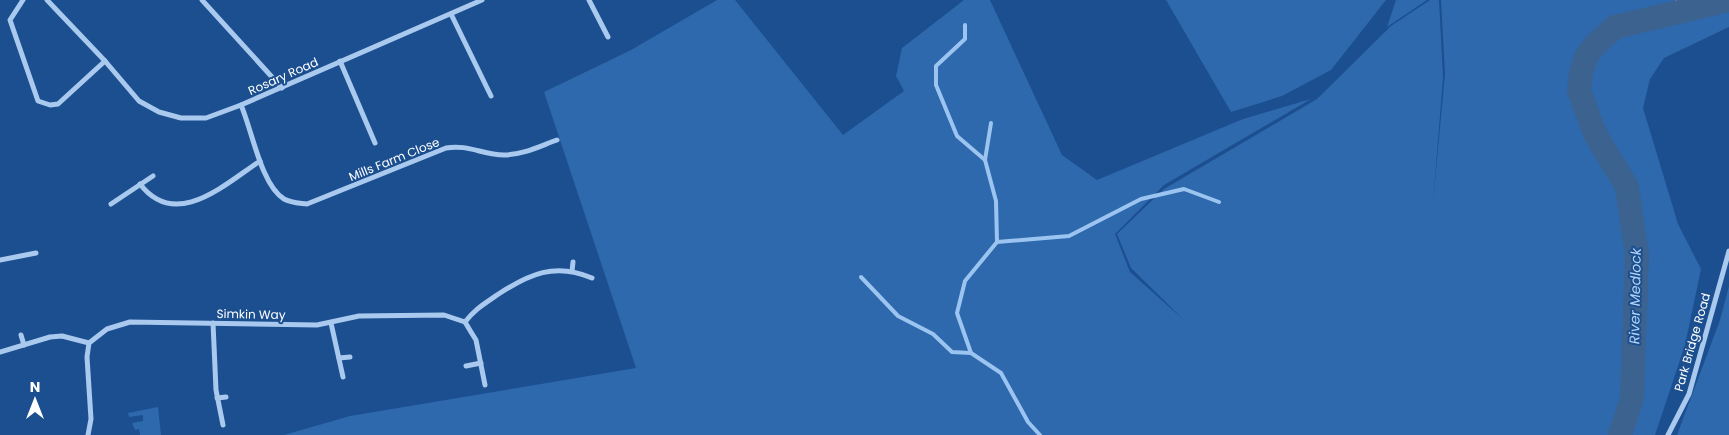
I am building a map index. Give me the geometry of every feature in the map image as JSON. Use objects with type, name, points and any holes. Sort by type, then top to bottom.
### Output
[{"type":"street","points":[[23,0],[10,20],[38,101],[50,105],[58,104],[104,61]]},
{"type":"street","name":"Rosary Road","points":[[46,0],[139,101],[158,112],[181,118],[206,118],[240,105],[482,0]]},
{"type":"street","points":[[202,0],[282,88]]},
{"type":"street","points":[[589,0],[608,37]]},
{"type":"street","points":[[451,14],[491,96]]},
{"type":"street","points":[[340,61],[375,143]]},
{"type":"street","name":"Mills Farm Close","points":[[240,105],[260,161],[279,195],[286,200],[307,204],[446,148],[460,146],[502,155],[518,154],[557,140]]},
{"type":"street","points":[[140,184],[148,195],[159,201],[180,205],[191,203],[203,198],[260,161]]},
{"type":"street","points":[[111,204],[153,176]]},
{"type":"street","name":"Park Bridge Road","points":[[1668,435],[1689,394],[1729,251]]},
{"type":"street","points":[[0,260],[36,253]]},
{"type":"street","points":[[572,271],[573,262]]},
{"type":"street","points":[[485,385],[476,340],[465,322],[483,302],[516,281],[532,275],[572,271],[592,278]]},
{"type":"street","name":"Simkin Way","points":[[89,343],[101,332],[120,324],[317,325],[359,316],[410,315],[444,315],[465,322]]},
{"type":"street","points":[[213,323],[213,364],[217,398],[223,425]]},
{"type":"street","points":[[332,323],[342,377]]},
{"type":"street","points":[[21,335],[24,345]]},
{"type":"street","points":[[0,352],[62,336],[89,343],[87,357],[91,419],[88,435]]},
{"type":"street","points":[[339,358],[350,357]]},
{"type":"street","points":[[466,366],[480,363]]},
{"type":"street","points":[[217,398],[226,397]]},
{"type":"shaded area","points":[[717,0],[735,0],[843,135],[904,91],[896,76],[902,48],[964,0],[990,0],[1062,155],[1097,180],[1243,119],[1311,99],[1164,185],[1115,234],[1130,272],[1185,321],[1131,268],[1117,234],[1164,189],[1317,99],[1391,26],[1430,0],[1439,0],[1443,78],[1433,203],[1445,74],[1441,0],[1729,0],[1729,27],[1664,58],[1650,79],[1643,108],[1678,224],[1701,269],[1685,345],[1655,435],[284,435],[350,416],[636,368],[544,92],[631,50]]},
{"type":"shaded area","points":[[1166,0],[1386,0],[1331,70],[1282,96],[1231,112]]},
{"type":"shaded area","points":[[1396,0],[1427,0],[1387,27]]},
{"type":"shaded area","points":[[1729,286],[1729,435],[1677,435],[1720,320]]},
{"type":"shaded area","points":[[158,407],[161,435],[140,435],[139,429],[135,430],[132,423],[143,421],[143,415],[129,417],[128,413]]},
{"type":"waterway","points":[[1677,0],[1679,12]]},
{"type":"waterway","name":"River Medlock","points":[[1620,435],[1632,398],[1637,255],[1627,187],[1595,134],[1579,90],[1581,73],[1586,57],[1596,44],[1615,27],[1729,0]]},
{"type":"waterway","points":[[965,25],[965,39],[936,66],[936,85],[957,136],[985,160],[996,201],[997,242],[965,281],[957,313],[971,353],[1001,373],[1028,422],[1040,435]]},
{"type":"waterway","points":[[985,160],[991,123]]},
{"type":"waterway","points":[[997,242],[1069,236],[1141,199],[1184,189],[1219,202]]},
{"type":"waterway","points":[[861,277],[898,316],[933,334],[952,352],[971,353]]}]
